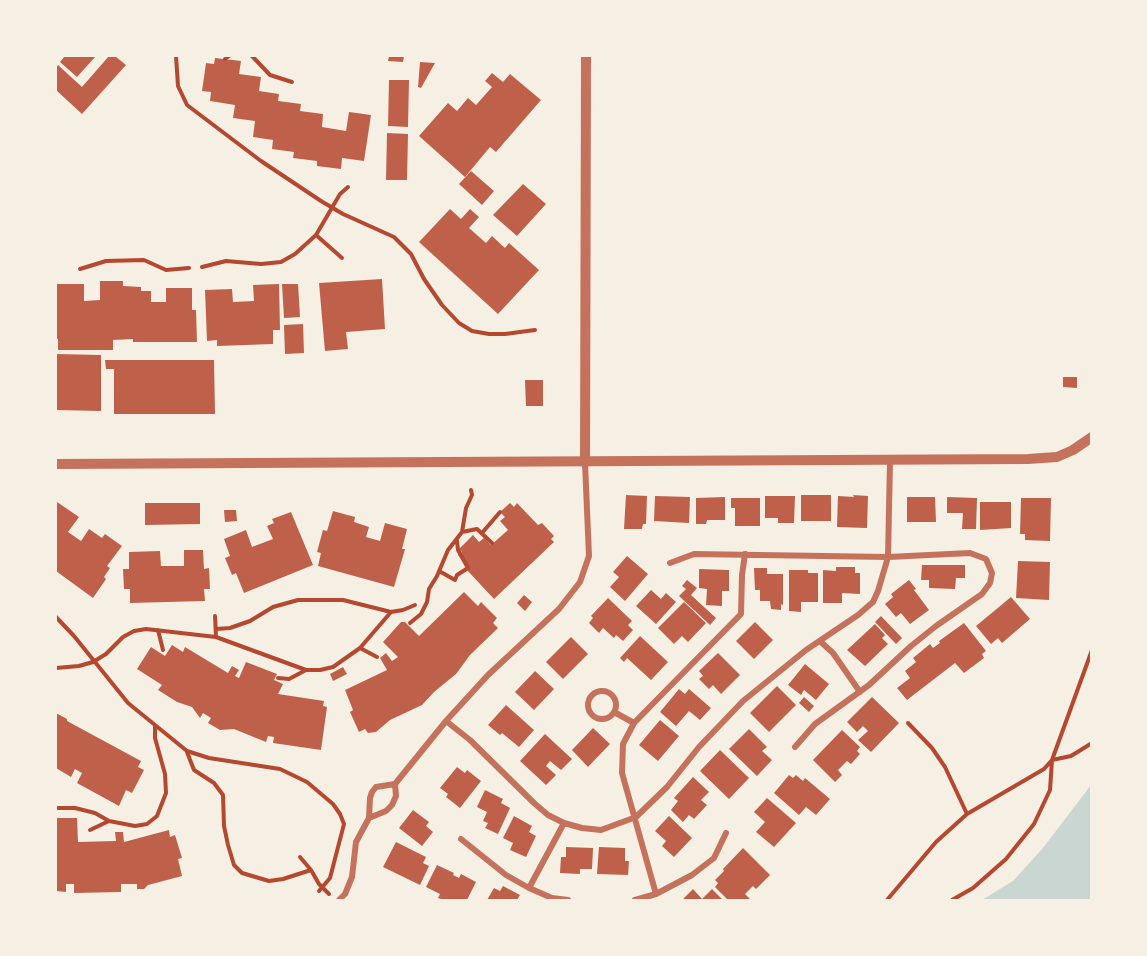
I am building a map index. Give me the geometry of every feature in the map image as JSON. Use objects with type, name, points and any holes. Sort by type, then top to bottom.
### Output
[{"type":"street","points":[[339,900],[345,894],[352,877],[356,842],[369,818],[372,792],[376,787],[395,784],[446,721],[488,675],[559,609],[580,582],[589,556],[585,463],[585,56]]},
{"type":"street","points":[[56,464],[1028,459],[1057,457],[1073,450],[1092,437]]},
{"type":"street","points":[[446,721],[470,740],[548,815],[564,823],[601,830],[636,817],[668,787],[699,747],[743,701],[806,650],[821,642],[873,602],[888,557],[890,461]]},
{"type":"street","points":[[670,563],[694,554],[888,557],[970,553],[986,559],[992,573],[990,583],[982,594],[936,626],[860,692],[815,724],[795,747]]},
{"type":"street","points":[[656,894],[622,773],[623,744],[634,723],[741,614],[745,554]]},
{"type":"street","points":[[821,642],[833,653],[860,692]]},
{"type":"street","points":[[601,691],[610,693],[615,700],[614,712],[607,718],[595,716],[590,710],[591,698],[601,691]]},
{"type":"street","points":[[614,712],[634,723]]},
{"type":"street","points":[[369,818],[386,811],[392,805],[396,796],[395,784]]},
{"type":"street","points":[[529,888],[564,823]]},
{"type":"street","points":[[635,900],[656,894],[692,875],[714,858],[726,833]]},
{"type":"street","points":[[462,839],[506,874],[529,888],[552,898],[568,900]]},
{"type":"path","points":[[176,56],[178,86],[187,105],[261,161],[333,208],[394,237],[411,254],[430,288],[459,323],[472,331],[489,334],[535,330]]},
{"type":"path","points":[[225,59],[229,56]]},
{"type":"path","points":[[252,56],[270,75],[292,82]]},
{"type":"path","points":[[202,267],[226,261],[261,264],[281,262],[295,254],[316,235],[340,194],[348,187]]},
{"type":"path","points":[[316,235],[342,258]]},
{"type":"path","points":[[80,269],[106,261],[144,260],[166,270],[189,268]]},
{"type":"path","points":[[410,623],[421,614],[427,602],[429,589],[448,550],[462,532],[466,508],[472,495],[471,490]]},
{"type":"path","points":[[482,533],[500,512]]},
{"type":"path","points":[[462,532],[477,530],[492,543]]},
{"type":"path","points":[[439,571],[455,580],[457,575],[468,568],[456,544],[458,538]]},
{"type":"path","points":[[216,629],[230,628],[250,621],[273,607],[298,600],[343,600],[391,612],[415,605]]},
{"type":"path","points":[[56,668],[93,662],[106,654],[123,637],[134,631],[158,630],[190,636],[216,637],[306,670],[320,670],[333,667],[360,648],[391,612]]},
{"type":"path","points":[[215,616],[216,637]]},
{"type":"path","points":[[56,617],[128,703],[187,751],[209,758],[280,769],[307,782],[333,804],[344,824],[330,878],[321,889],[311,870],[300,857]]},
{"type":"path","points":[[158,630],[163,650]]},
{"type":"path","points":[[360,648],[377,657]]},
{"type":"path","points":[[952,900],[973,888],[1006,859],[1034,824],[1050,790],[1052,760],[1092,650]]},
{"type":"path","points":[[278,678],[289,679],[306,670]]},
{"type":"path","points":[[908,723],[932,748],[945,767],[967,814]]},
{"type":"path","points":[[56,808],[75,808],[95,813],[109,821],[135,826],[147,824],[157,816],[166,793],[165,774],[155,738],[155,724]]},
{"type":"path","points":[[887,900],[936,842],[967,814],[1044,769],[1052,760],[1071,756],[1092,743]]},
{"type":"path","points":[[187,751],[194,770],[214,783],[224,795],[224,826],[228,845],[234,865],[242,873],[269,881],[311,870]]},
{"type":"path","points":[[90,830],[109,821]]},
{"type":"shaded area","points":[[1091,785],[1091,900],[982,900],[1013,881],[1043,848]]},
{"type":"building","points":[[65,56],[96,56],[77,77],[60,62]]},
{"type":"building","points":[[109,56],[115,56],[126,65],[82,114],[56,90],[56,68],[58,65],[82,87]]},
{"type":"building","points":[[389,56],[404,56],[403,62],[388,61]]},
{"type":"building","points":[[215,58],[241,61],[239,74],[261,77],[259,91],[279,94],[278,101],[301,104],[300,111],[323,114],[322,127],[346,131],[349,112],[371,115],[364,161],[342,158],[341,169],[317,166],[317,161],[293,158],[294,152],[272,149],[273,140],[253,137],[255,121],[233,118],[235,105],[210,101],[211,92],[202,91],[206,63],[214,64]]},
{"type":"building","points":[[420,62],[435,63],[421,88],[418,87]]},
{"type":"building","points":[[492,73],[503,82],[510,74],[541,100],[496,152],[490,147],[465,177],[419,136],[448,103],[457,111],[468,98],[476,105],[492,87],[485,81]]},
{"type":"building","points":[[389,80],[409,80],[408,127],[388,126]]},
{"type":"building","points":[[387,133],[408,134],[407,180],[386,180]]},
{"type":"building","points":[[471,171],[494,191],[482,205],[459,184]]},
{"type":"building","points":[[523,184],[546,204],[517,236],[493,215]]},
{"type":"building","points":[[450,209],[461,219],[470,209],[479,217],[469,228],[486,243],[492,236],[505,248],[509,243],[539,270],[498,314],[419,242]]},
{"type":"building","points":[[382,279],[385,329],[346,332],[348,349],[325,351],[319,283]]},
{"type":"building","points":[[100,281],[123,281],[123,286],[141,287],[141,291],[151,291],[151,302],[166,302],[166,288],[192,288],[192,310],[196,310],[197,342],[113,340],[113,350],[58,350],[56,284],[84,284],[84,301],[100,300]]},
{"type":"building","points":[[279,284],[280,330],[273,330],[273,344],[217,346],[217,340],[207,341],[205,290],[232,289],[233,302],[254,301],[253,285]]},
{"type":"building","points":[[282,284],[298,284],[300,317],[284,318]]},
{"type":"building","points":[[303,324],[304,353],[285,354],[284,325]]},
{"type":"building","points":[[56,354],[101,355],[101,411],[56,410]]},
{"type":"building","points":[[105,360],[214,360],[215,414],[114,414],[114,369],[106,369]]},
{"type":"building","points":[[1063,377],[1077,377],[1077,388],[1063,387]]},
{"type":"building","points":[[525,380],[543,380],[543,406],[526,406]]},
{"type":"building","points":[[626,495],[647,496],[646,524],[643,524],[642,529],[624,529]]},
{"type":"building","points":[[801,495],[831,495],[831,521],[801,521]]},
{"type":"building","points":[[853,495],[868,496],[867,528],[837,527],[838,496],[854,497]]},
{"type":"building","points":[[655,496],[690,497],[689,523],[654,521]]},
{"type":"building","points":[[765,496],[795,496],[794,523],[778,523],[778,518],[765,518]]},
{"type":"building","points":[[725,497],[725,520],[707,520],[706,524],[696,524],[696,498]]},
{"type":"building","points":[[907,497],[935,497],[936,522],[907,522]]},
{"type":"building","points":[[947,497],[977,498],[976,529],[962,529],[963,513],[947,513]]},
{"type":"building","points":[[731,498],[760,498],[760,526],[735,526],[735,508],[731,508]]},
{"type":"building","points":[[1021,498],[1051,498],[1050,541],[1025,540],[1025,534],[1020,534]]},
{"type":"building","points":[[57,502],[79,517],[68,532],[81,541],[89,529],[102,538],[105,534],[122,546],[107,566],[110,568],[104,577],[106,579],[93,598],[56,571]]},
{"type":"building","points":[[980,502],[1011,502],[1011,528],[980,530]]},
{"type":"building","points":[[145,503],[200,503],[200,524],[145,525]]},
{"type":"building","points":[[510,503],[514,507],[517,503],[538,525],[542,523],[554,536],[551,539],[554,542],[494,599],[466,569],[468,567],[458,555],[462,552],[459,549],[473,535],[479,542],[484,538],[491,545],[508,530],[500,521],[505,517],[500,512]]},
{"type":"building","points":[[224,510],[236,510],[237,521],[225,522]]},
{"type":"building","points":[[333,511],[355,517],[354,522],[369,527],[366,537],[380,541],[385,523],[407,529],[402,549],[405,549],[394,587],[318,566],[321,553],[317,552],[323,530],[327,531]]},
{"type":"building","points":[[291,512],[313,565],[244,593],[236,573],[232,575],[225,558],[230,556],[224,539],[246,530],[252,547],[273,539],[267,526],[274,523],[272,519]]},
{"type":"building","points":[[184,550],[203,550],[204,569],[209,568],[210,589],[204,589],[205,601],[130,603],[130,589],[124,589],[123,569],[129,569],[129,552],[160,551],[161,566],[184,566]]},
{"type":"building","points":[[627,556],[648,574],[625,601],[610,587],[619,577],[613,572]]},
{"type":"building","points":[[1018,561],[1050,562],[1049,600],[1016,598]]},
{"type":"building","points":[[922,565],[965,565],[965,578],[956,578],[955,589],[929,588],[929,580],[921,580]]},
{"type":"building","points":[[836,567],[855,567],[855,573],[860,573],[860,594],[842,593],[842,603],[823,603],[823,570],[836,571]]},
{"type":"building","points":[[754,568],[767,568],[767,574],[783,574],[781,610],[771,609],[770,601],[760,601],[760,590],[755,590]]},
{"type":"building","points":[[699,569],[729,570],[729,591],[722,591],[722,606],[706,605],[707,589],[699,588]]},
{"type":"building","points":[[789,570],[808,570],[808,573],[818,573],[818,602],[801,602],[801,612],[789,611]]},
{"type":"building","points":[[687,580],[697,588],[691,595],[716,618],[710,625],[679,596],[686,589],[682,586]]},
{"type":"building","points":[[909,580],[929,610],[910,624],[901,613],[896,617],[885,604],[893,597],[891,594]]},
{"type":"building","points":[[651,590],[661,599],[666,593],[676,602],[656,624],[636,606]]},
{"type":"building","points":[[464,592],[478,606],[481,602],[497,618],[493,623],[498,628],[470,655],[456,674],[422,705],[390,720],[376,732],[368,733],[365,729],[359,732],[350,712],[353,710],[345,690],[387,670],[380,658],[386,653],[392,661],[398,657],[383,642],[401,622],[405,622],[419,636]]},
{"type":"building","points":[[524,595],[532,602],[525,611],[517,603]]},
{"type":"building","points":[[1011,597],[1030,619],[1002,643],[998,638],[991,644],[976,626]]},
{"type":"building","points":[[608,598],[632,621],[628,625],[633,630],[623,641],[616,635],[614,638],[603,628],[599,633],[589,623],[593,618],[591,616]]},
{"type":"building","points":[[684,602],[706,623],[688,642],[682,636],[674,644],[658,628]]},
{"type":"building","points":[[881,616],[902,638],[896,644],[875,622]]},
{"type":"building","points":[[755,622],[773,640],[754,659],[736,641]]},
{"type":"building","points":[[964,623],[986,651],[982,654],[984,658],[964,673],[955,663],[907,700],[897,688],[910,678],[905,671],[916,662],[913,658],[930,644],[933,648]]},
{"type":"building","points":[[875,624],[885,635],[882,638],[888,644],[865,666],[847,650]]},
{"type":"building","points":[[640,636],[668,662],[651,680],[627,658],[624,662],[620,658]]},
{"type":"building","points":[[571,637],[588,654],[563,679],[546,662]]},
{"type":"building","points":[[172,645],[183,652],[185,647],[228,673],[232,666],[239,670],[235,676],[239,678],[246,662],[277,674],[274,680],[283,684],[278,694],[324,701],[323,706],[327,707],[321,750],[273,743],[274,737],[268,736],[266,742],[234,729],[220,730],[208,723],[211,718],[203,713],[200,718],[192,707],[177,702],[158,690],[162,685],[137,669],[151,647],[165,656]]},
{"type":"building","points":[[718,653],[740,675],[721,694],[713,685],[709,689],[699,679],[703,676],[699,671]]},
{"type":"building","points":[[805,664],[829,684],[816,700],[804,690],[801,695],[788,685]]},
{"type":"building","points":[[343,667],[347,674],[333,681],[330,674]]},
{"type":"building","points":[[535,671],[554,689],[534,710],[515,692]]},
{"type":"building","points":[[777,686],[796,705],[769,732],[750,713]]},
{"type":"building","points":[[679,689],[685,694],[689,689],[711,708],[700,720],[689,711],[676,726],[660,712]]},
{"type":"building","points":[[804,697],[814,706],[809,712],[799,703]]},
{"type":"building","points":[[872,697],[899,723],[871,752],[858,740],[868,731],[863,726],[857,732],[847,722]]},
{"type":"building","points":[[506,705],[534,730],[519,747],[488,725]]},
{"type":"building","points":[[56,713],[141,761],[138,767],[144,770],[132,793],[126,790],[119,806],[77,783],[82,773],[75,769],[71,777],[56,768]]},
{"type":"building","points":[[660,720],[679,736],[658,761],[639,745]]},
{"type":"building","points":[[593,728],[610,744],[588,767],[572,750]]},
{"type":"building","points":[[749,729],[767,747],[762,751],[772,760],[757,776],[729,749]]},
{"type":"building","points":[[842,730],[860,747],[857,751],[860,754],[851,764],[847,761],[838,770],[842,775],[835,782],[813,760]]},
{"type":"building","points":[[545,734],[572,759],[561,770],[550,761],[546,766],[556,775],[546,785],[520,761]]},
{"type":"building","points":[[720,750],[749,778],[729,799],[700,771]]},
{"type":"building","points":[[457,767],[465,773],[467,770],[481,781],[460,808],[446,797],[448,794],[440,788]]},
{"type":"building","points":[[789,775],[793,778],[796,775],[803,781],[805,778],[830,799],[816,815],[806,807],[799,815],[774,793]]},
{"type":"building","points":[[693,777],[709,792],[701,800],[707,805],[694,819],[689,815],[683,822],[671,810],[678,801],[674,798]]},
{"type":"building","points":[[485,790],[503,799],[501,803],[510,808],[498,834],[485,828],[488,823],[483,821],[487,812],[477,807]]},
{"type":"building","points":[[767,798],[796,823],[774,847],[756,832],[765,822],[754,812]]},
{"type":"building","points":[[413,810],[429,822],[426,826],[433,832],[422,846],[399,828]]},
{"type":"building","points":[[514,816],[532,826],[529,832],[536,836],[526,857],[510,850],[513,843],[503,838]]},
{"type":"building","points":[[669,816],[692,838],[674,857],[662,846],[666,841],[655,831]]},
{"type":"building","points":[[56,818],[77,818],[78,842],[116,841],[115,832],[123,832],[124,842],[169,830],[170,837],[175,835],[182,858],[178,859],[182,876],[148,885],[144,889],[137,889],[137,884],[121,884],[121,892],[74,893],[74,884],[66,884],[66,892],[56,891]]},
{"type":"building","points":[[396,842],[426,857],[423,863],[429,866],[420,885],[383,867]]},
{"type":"building","points":[[566,847],[593,848],[592,869],[580,869],[580,874],[560,873],[561,857],[566,857]]},
{"type":"building","points":[[599,847],[625,848],[625,861],[629,861],[628,875],[597,874]]},
{"type":"building","points":[[743,848],[770,875],[756,889],[753,886],[745,894],[749,900],[728,900],[715,887],[718,883],[715,880]]},
{"type":"building","points":[[437,865],[459,878],[461,874],[476,882],[467,900],[444,900],[438,898],[440,894],[426,887]]},
{"type":"building","points":[[503,886],[520,895],[517,900],[487,900],[494,888],[500,891]]},
{"type":"building","points":[[693,889],[702,899],[712,889],[723,900],[682,900]]}]
